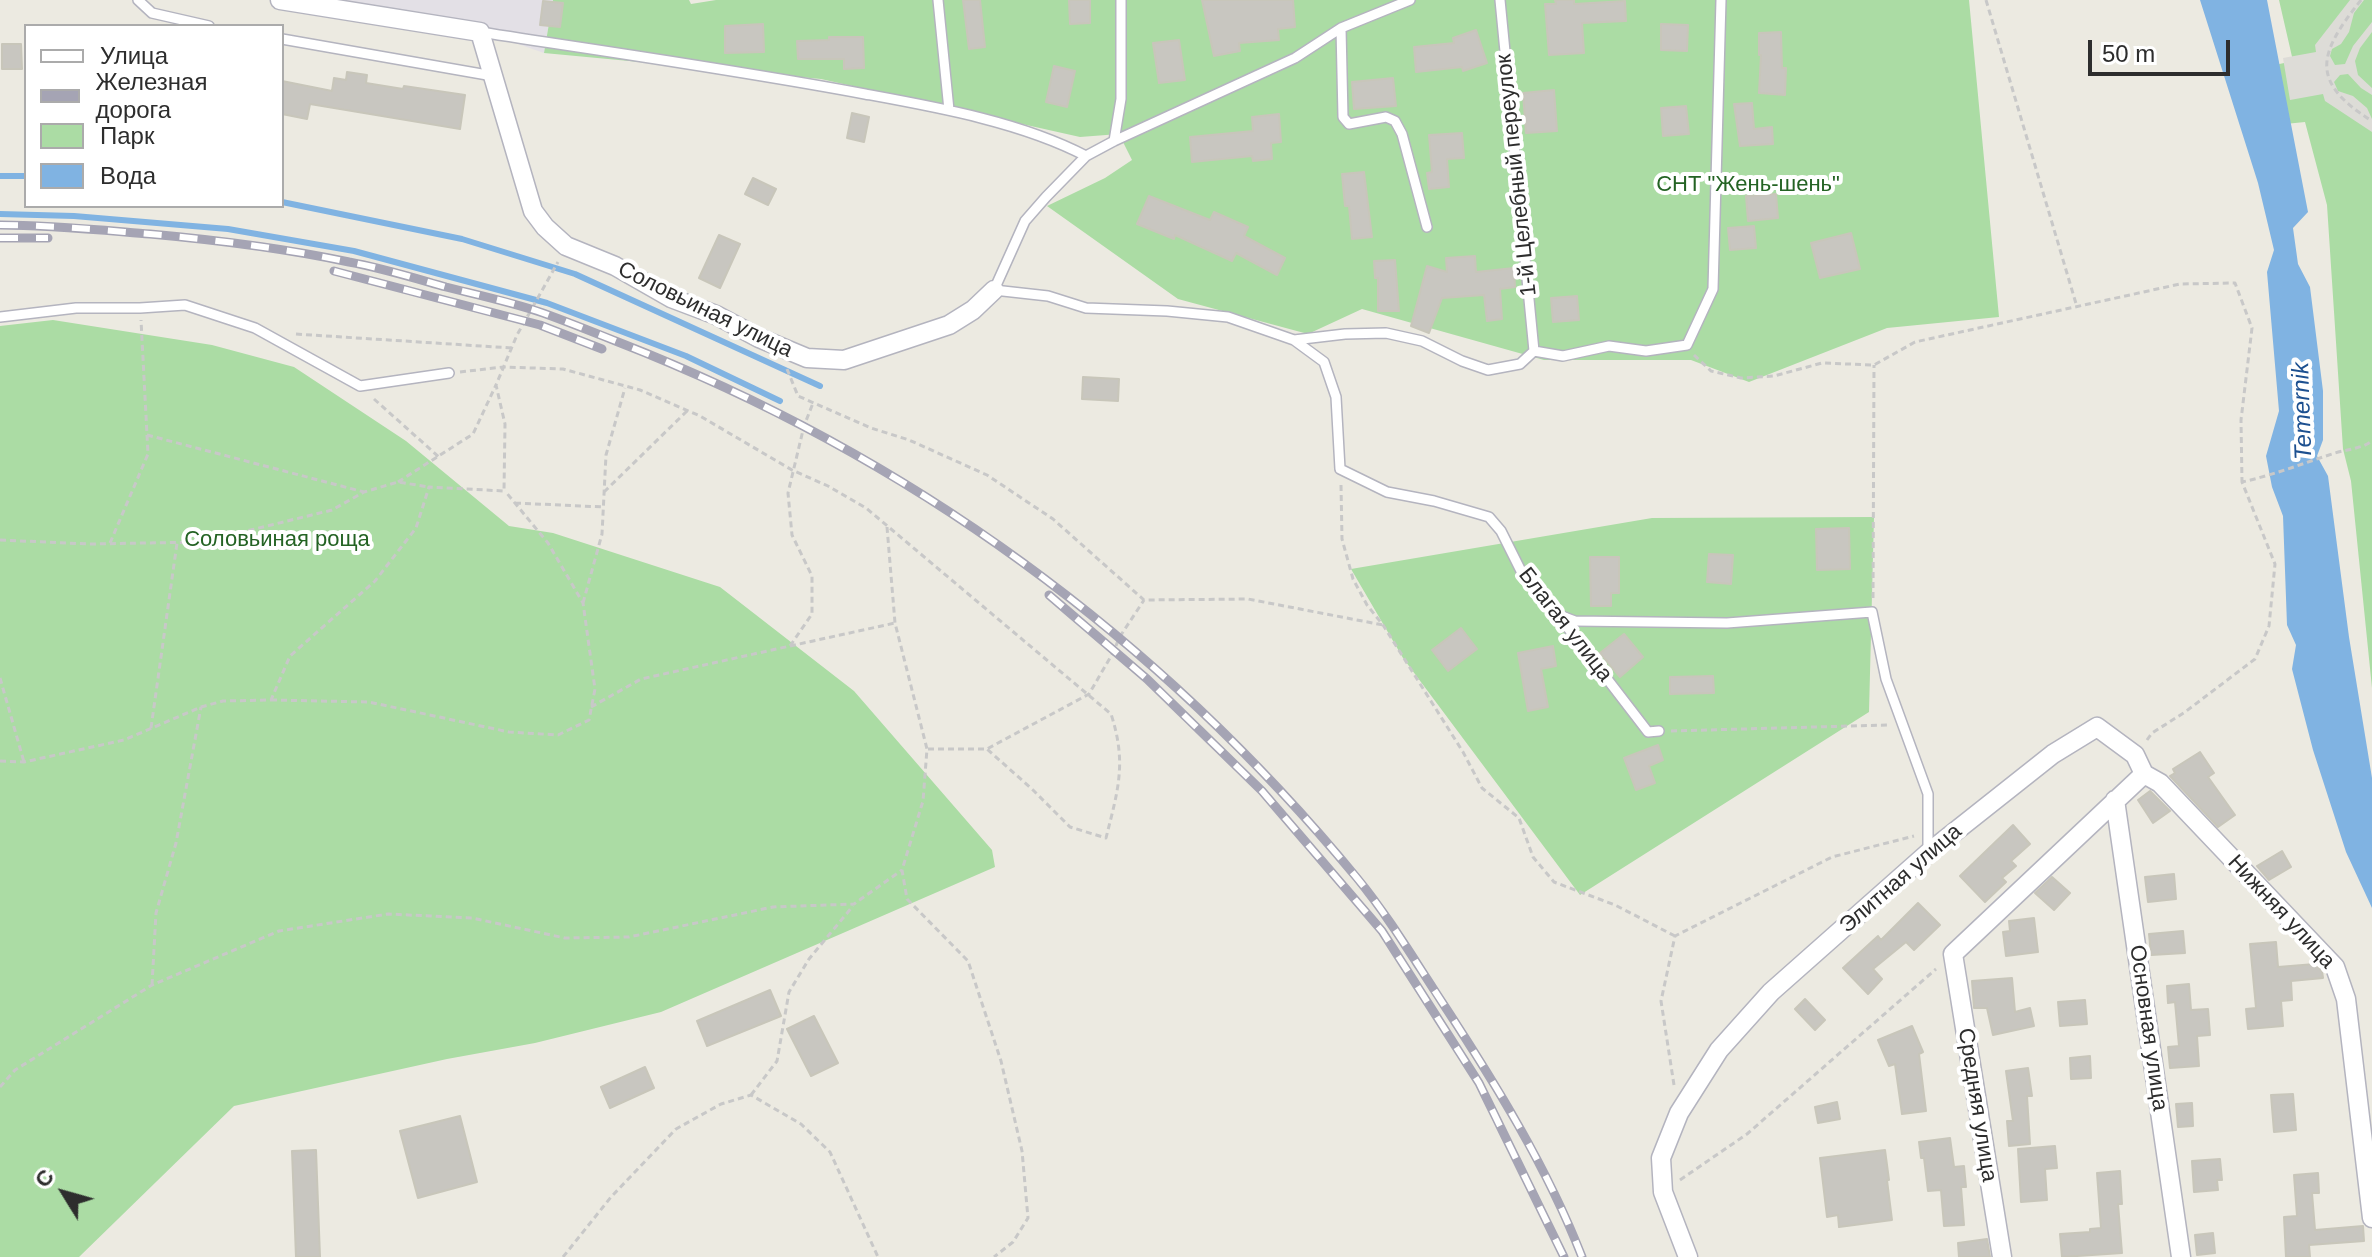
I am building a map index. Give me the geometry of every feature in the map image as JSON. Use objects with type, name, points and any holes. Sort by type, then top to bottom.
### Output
[{"type":"street","points":[[280,0],[480,32]]},
{"type":"street","name":"Соловьиная улица","points":[[480,32],[533,211],[566,246],[615,266],[671,298],[716,315],[778,347],[807,358],[844,360],[949,325],[973,310],[994,290]]},
{"type":"street","name":"Элитная улица","points":[[1663,1192],[1661,1158],[1679,1113],[1719,1050],[1771,992],[1928,853],[2053,754],[2097,727],[2135,755]]},
{"type":"street","points":[[1953,954],[2144,774],[2135,755]]},
{"type":"street","name":"Нижняя улица","points":[[2144,774],[2160,783],[2335,967],[2346,999],[2372,1218]]},
{"type":"street","name":"Основная улица","points":[[2115,800],[2181,1257]]},
{"type":"street","name":"Средняя улица","points":[[1953,954],[2002,1257]]},
{"type":"street","points":[[1663,1192],[1688,1257]]},
{"type":"lane","points":[[138,0],[152,13],[200,24]]},
{"type":"lane","points":[[938,0],[949,110]]},
{"type":"lane","points":[[1114,141],[1121,99],[1121,0]]},
{"type":"lane","name":"Соловьиная улица","points":[[994,290],[1025,221],[1086,156],[1295,58],[1341,28],[1410,0]]},
{"type":"lane","name":"1-й Целебный переулок","points":[[1500,0],[1534,351]]},
{"type":"lane","points":[[1294,340],[1386,333],[1422,341],[1488,370],[1520,364],[1534,351],[1563,356],[1609,346],[1646,351],[1687,345],[1713,289],[1721,0]]},
{"type":"lane","points":[[1341,28],[1343,117],[1349,124],[1386,117],[1395,121],[1402,134],[1427,227]]},
{"type":"lane","points":[[480,32],[819,85],[949,110],[1061,143],[1086,156]]},
{"type":"lane","points":[[284,39],[493,76]]},
{"type":"lane","points":[[994,290],[1048,296],[1086,308],[1228,317],[1294,340],[1324,362],[1336,397],[1340,469]]},
{"type":"lane","points":[[0,317],[76,308],[185,305],[255,328],[360,386],[449,373]]},
{"type":"lane","name":"Благая улица","points":[[1340,469],[1387,492],[1434,501],[1489,517],[1501,531],[1524,577],[1558,615],[1648,732],[1659,731]]},
{"type":"lane","points":[[1558,615],[1575,621],[1727,623],[1872,612],[1886,679],[1928,794],[1928,853]]},
{"type":"path","points":[[1986,0],[2077,307]]},
{"type":"path","points":[[2361,0],[2333,39],[2327,55],[2327,71],[2341,98],[2372,121]]},
{"type":"path","points":[[0,540],[202,542],[332,510],[364,492],[398,482],[473,434],[512,348],[566,246]]},
{"type":"path","points":[[1687,345],[1711,371],[1741,378],[1774,376],[1822,363],[1874,365],[1915,342],[2180,284],[2235,283],[2252,328],[2241,420],[2242,482],[2275,564],[2269,626],[2255,659],[2152,733],[2135,755]]},
{"type":"path","points":[[110,543],[148,454],[140,308]]},
{"type":"path","points":[[295,334],[512,348]]},
{"type":"path","points":[[778,347],[798,396],[987,475],[1053,519],[1144,600],[1248,599],[1383,625]]},
{"type":"path","points":[[1872,612],[1874,365]]},
{"type":"path","points":[[449,373],[503,367],[563,369],[640,390],[687,411],[866,508],[1111,714],[1120,740],[1120,784],[1106,838],[1070,827],[987,749]]},
{"type":"path","points":[[0,761],[24,762],[124,740],[201,707],[223,701],[369,702],[509,732],[558,735],[589,720],[595,689],[583,603],[548,543],[504,491],[505,424],[496,385]]},
{"type":"path","points":[[360,386],[439,457]]},
{"type":"path","points":[[583,603],[602,534],[606,455],[625,386]]},
{"type":"path","points":[[790,646],[812,614],[812,576],[792,535],[788,493],[813,403]]},
{"type":"path","points":[[604,492],[687,411]]},
{"type":"path","points":[[147,435],[364,492]]},
{"type":"path","points":[[2242,482],[2363,448],[2372,441]]},
{"type":"path","points":[[1340,469],[1342,539],[1353,579],[1463,752],[1482,788],[1519,818],[1533,857],[1554,882],[1615,905],[1675,936]]},
{"type":"path","points":[[398,482],[504,491]]},
{"type":"path","points":[[271,700],[290,656],[375,581],[416,528],[429,487]]},
{"type":"path","points":[[515,503],[604,507]]},
{"type":"path","points":[[887,526],[895,623],[927,749],[923,801],[902,870],[907,899],[968,961],[1001,1061],[1022,1151],[1028,1218],[1013,1242],[994,1257]]},
{"type":"path","points":[[151,728],[177,543]]},
{"type":"path","points":[[927,749],[987,749],[1089,694],[1144,600]]},
{"type":"path","points":[[591,707],[641,679],[895,623]]},
{"type":"path","points":[[0,678],[24,762]]},
{"type":"path","points":[[152,985],[156,913],[176,843],[201,707]]},
{"type":"path","points":[[1659,731],[1902,724]]},
{"type":"path","points":[[1675,936],[1832,857],[1926,833]]},
{"type":"path","points":[[563,1257],[611,1197],[676,1129],[721,1104],[751,1095],[777,1061],[789,992],[809,959],[854,904],[902,870]]},
{"type":"path","points":[[0,1087],[15,1070],[152,985],[279,931],[388,914],[472,918],[565,938],[629,937],[773,907],[854,904]]},
{"type":"path","points":[[1675,936],[1661,1001],[1679,1113]]},
{"type":"path","points":[[1663,1192],[1747,1134],[1953,954]]},
{"type":"path","points":[[751,1095],[801,1124],[830,1152],[878,1257]]},
{"type":"shaded area","points":[[323,0],[553,0],[544,53],[498,37]]},
{"type":"shaded area","points":[[2350,0],[2364,0],[2354,13],[2349,32],[2341,44],[2332,49],[2330,56],[2335,65],[2345,64],[2353,46],[2372,22],[2372,32],[2355,61],[2358,75],[2372,88],[2372,95],[2348,74],[2340,75],[2334,82],[2338,91],[2353,96],[2367,108],[2372,119],[2372,132],[2325,101],[2323,94],[2290,100],[2283,58],[2316,52],[2315,45]]},
{"type":"green space","name":"СНТ \"Жень-шень\"","points":[[553,0],[689,0],[691,4],[716,0],[1969,0],[1999,317],[1887,328],[1749,382],[1691,360],[1544,360],[1362,309],[1308,334],[1178,299],[1047,206],[1105,178],[1132,160],[1119,134],[1080,137],[821,79],[544,53]]},
{"type":"green space","points":[[2279,0],[2372,0],[2372,688],[2351,481],[2343,449],[2327,205],[2305,122],[2285,124],[2275,65],[2293,61]]},
{"type":"green space","name":"Соловьиная роща","points":[[53,320],[212,345],[294,367],[406,441],[509,526],[553,533],[720,587],[854,691],[992,850],[995,867],[661,1012],[535,1043],[234,1106],[79,1257],[0,1257],[0,326]]},
{"type":"green space","points":[[1874,517],[1869,712],[1580,895],[1403,658],[1351,569],[1652,518]]},
{"type":"water","name":"Temernik","points":[[2200,0],[2267,0],[2308,212],[2293,228],[2298,264],[2310,287],[2323,391],[2323,440],[2317,456],[2328,476],[2349,637],[2372,778],[2372,908],[2346,852],[2313,750],[2292,669],[2296,645],[2287,625],[2283,516],[2272,487],[2266,456],[2279,411],[2267,272],[2274,250],[2258,183]]},
{"type":"building","points":[[963,0],[980,0],[985,47],[969,49]]},
{"type":"building","points":[[1069,0],[1090,0],[1090,23],[1070,24]]},
{"type":"building","points":[[1202,0],[1293,0],[1295,27],[1278,29],[1279,40],[1239,43],[1240,51],[1214,56]]},
{"type":"building","points":[[1555,0],[1574,0],[1574,4],[1625,1],[1626,21],[1582,23],[1584,53],[1549,55],[1545,4],[1556,4]]},
{"type":"building","points":[[543,1],[563,3],[560,27],[540,25]]},
{"type":"building","points":[[763,24],[764,52],[725,53],[725,26]]},
{"type":"building","points":[[1661,24],[1688,25],[1687,51],[1661,50]]},
{"type":"building","points":[[1476,30],[1487,63],[1463,71],[1462,67],[1416,72],[1414,47],[1454,43],[1453,38]]},
{"type":"building","points":[[1781,32],[1782,68],[1786,68],[1785,95],[1759,93],[1759,33]]},
{"type":"building","points":[[829,37],[863,37],[864,68],[844,69],[844,59],[798,59],[797,41],[829,40]]},
{"type":"building","points":[[1179,40],[1185,80],[1159,83],[1153,43]]},
{"type":"building","points":[[2,44],[21,44],[22,69],[2,69]]},
{"type":"building","points":[[1054,66],[1075,71],[1067,107],[1046,102]]},
{"type":"building","points":[[347,72],[367,75],[366,83],[465,95],[460,129],[310,104],[307,119],[284,114],[284,81],[332,91],[334,78],[346,80]]},
{"type":"building","points":[[1393,78],[1396,106],[1354,109],[1352,82]]},
{"type":"building","points":[[1554,90],[1557,131],[1526,133],[1523,93]]},
{"type":"building","points":[[1752,103],[1754,129],[1772,127],[1773,144],[1740,146],[1734,104]]},
{"type":"building","points":[[1686,106],[1689,134],[1663,136],[1661,108]]},
{"type":"building","points":[[852,113],[869,117],[864,142],[847,138]]},
{"type":"building","points":[[1279,114],[1281,142],[1271,143],[1272,159],[1253,161],[1252,156],[1192,162],[1190,137],[1253,131],[1252,117]]},
{"type":"building","points":[[1462,133],[1464,158],[1447,159],[1449,187],[1429,189],[1427,173],[1432,172],[1429,135]]},
{"type":"building","points":[[1364,172],[1372,237],[1352,239],[1342,174]]},
{"type":"building","points":[[753,178],[776,189],[768,205],[745,194]]},
{"type":"building","points":[[1776,194],[1778,218],[1748,221],[1746,196]]},
{"type":"building","points":[[1149,196],[1210,220],[1214,212],[1248,227],[1244,236],[1285,258],[1277,275],[1236,253],[1232,261],[1175,235],[1174,239],[1137,224]]},
{"type":"building","points":[[1754,226],[1756,248],[1730,250],[1728,228]]},
{"type":"building","points":[[1851,233],[1860,269],[1820,278],[1811,243]]},
{"type":"building","points":[[719,235],[740,244],[720,288],[699,278]]},
{"type":"building","points":[[1475,256],[1476,272],[1514,268],[1515,287],[1500,289],[1502,319],[1487,321],[1484,295],[1442,298],[1429,333],[1411,326],[1427,266],[1447,272],[1446,258]]},
{"type":"building","points":[[1395,260],[1399,311],[1378,311],[1378,278],[1375,278],[1374,261]]},
{"type":"building","points":[[1577,296],[1579,320],[1553,322],[1551,298]]},
{"type":"building","points":[[1083,377],[1119,379],[1118,401],[1082,399]]},
{"type":"building","points":[[1849,528],[1850,569],[1817,570],[1816,529]]},
{"type":"building","points":[[1709,554],[1733,555],[1731,584],[1707,582]]},
{"type":"building","points":[[1590,557],[1619,557],[1619,593],[1611,593],[1611,606],[1591,606]]},
{"type":"building","points":[[1461,628],[1477,649],[1448,671],[1432,650]]},
{"type":"building","points":[[1624,634],[1643,657],[1620,677],[1600,653]]},
{"type":"building","points":[[1553,646],[1556,666],[1541,669],[1548,707],[1528,711],[1518,653]]},
{"type":"building","points":[[1713,676],[1714,693],[1670,694],[1670,677]]},
{"type":"building","points":[[1658,745],[1663,760],[1649,766],[1655,783],[1636,790],[1624,758]]},
{"type":"building","points":[[2200,752],[2214,773],[2208,777],[2235,815],[2218,827],[2170,776],[2175,773],[2173,769]]},
{"type":"building","points":[[2150,791],[2170,811],[2153,823],[2138,800]]},
{"type":"building","points":[[2013,825],[2030,844],[2011,861],[2016,866],[2002,878],[2006,882],[1985,902],[1960,876]]},
{"type":"building","points":[[2282,851],[2291,867],[2269,880],[2257,866]]},
{"type":"building","points":[[2174,874],[2176,899],[2148,902],[2145,877]]},
{"type":"building","points":[[2052,877],[2070,893],[2054,910],[2035,893]]},
{"type":"building","points":[[1918,903],[1940,925],[1914,950],[1906,942],[1873,969],[1882,979],[1868,994],[1843,968],[1878,936],[1881,940]]},
{"type":"building","points":[[2034,918],[2038,952],[2006,956],[2003,932],[2010,931],[2009,921]]},
{"type":"building","points":[[2183,931],[2185,953],[2151,955],[2149,934]]},
{"type":"building","points":[[2276,942],[2278,967],[2315,964],[2322,971],[2323,978],[2291,981],[2292,1000],[2281,1001],[2283,1026],[2248,1029],[2246,1009],[2256,1008],[2250,944]]},
{"type":"building","points":[[2012,978],[2015,1012],[2030,1008],[2034,1026],[1993,1035],[1987,1008],[1974,1008],[1972,981]]},
{"type":"building","points":[[2189,984],[2191,1010],[2208,1009],[2210,1035],[2197,1036],[2199,1066],[2170,1068],[2168,1047],[2179,1046],[2175,1002],[2168,1003],[2167,986]]},
{"type":"building","points":[[770,990],[781,1016],[707,1046],[697,1021]]},
{"type":"building","points":[[1805,999],[1825,1020],[1815,1030],[1795,1009]]},
{"type":"building","points":[[2085,1000],[2087,1024],[2060,1026],[2058,1002]]},
{"type":"building","points":[[814,1016],[838,1063],[811,1076],[787,1029]]},
{"type":"building","points":[[1912,1026],[1923,1052],[1919,1054],[1926,1111],[1902,1114],[1895,1064],[1889,1066],[1878,1040]]},
{"type":"building","points":[[2090,1056],[2091,1078],[2071,1079],[2070,1058]]},
{"type":"building","points":[[645,1067],[654,1088],[610,1108],[601,1087]]},
{"type":"building","points":[[2028,1068],[2032,1096],[2027,1096],[2030,1144],[2009,1146],[2007,1121],[2013,1121],[2006,1071]]},
{"type":"building","points":[[2293,1094],[2296,1130],[2274,1132],[2271,1095]]},
{"type":"building","points":[[1837,1102],[1840,1119],[1818,1123],[1815,1107]]},
{"type":"building","points":[[2192,1103],[2193,1126],[2178,1127],[2176,1104]]},
{"type":"building","points":[[460,1116],[477,1182],[418,1198],[400,1131]]},
{"type":"building","points":[[1950,1138],[1954,1167],[1964,1166],[1966,1187],[1961,1187],[1964,1225],[1944,1226],[1941,1190],[1928,1191],[1919,1142]]},
{"type":"building","points":[[2055,1146],[2057,1168],[2045,1169],[2047,1200],[2021,1202],[2018,1149]]},
{"type":"building","points":[[316,1150],[320,1257],[296,1257],[292,1151]]},
{"type":"building","points":[[1885,1150],[1892,1220],[1839,1227],[1838,1215],[1827,1217],[1820,1158]]},
{"type":"building","points":[[2220,1159],[2222,1180],[2217,1180],[2218,1190],[2194,1192],[2192,1161]]},
{"type":"building","points":[[2120,1171],[2122,1204],[2118,1204],[2122,1253],[2062,1257],[2060,1234],[2101,1228],[2097,1173]]},
{"type":"building","points":[[2318,1173],[2319,1193],[2312,1193],[2315,1230],[2363,1226],[2364,1241],[2309,1245],[2310,1257],[2286,1257],[2284,1217],[2297,1216],[2294,1175]]},
{"type":"building","points":[[2213,1233],[2215,1253],[2197,1255],[2195,1235]]},
{"type":"building","points":[[1987,1239],[1990,1257],[1959,1257],[1958,1243]]},
{"type":"waterway","points":[[0,176],[24,176]]},
{"type":"waterway","points":[[284,202],[462,239],[575,274],[820,386]]},
{"type":"waterway","points":[[0,214],[74,216],[228,229],[354,251],[547,303],[686,356],[780,401]]},
{"type":"railway","points":[[0,225],[150,234],[275,249],[374,267],[519,305],[725,388],[828,440],[927,498],[1022,562],[1112,632],[1198,708],[1280,790],[1357,878],[1401,939],[1500,1095],[1553,1191],[1582,1257]]},
{"type":"railway","points":[[0,238],[48,238]]},
{"type":"railway","points":[[334,271],[540,325],[602,349]]},
{"type":"railway","points":[[1049,595],[1147,679],[1262,791],[1382,931],[1479,1083],[1564,1257]]}]
